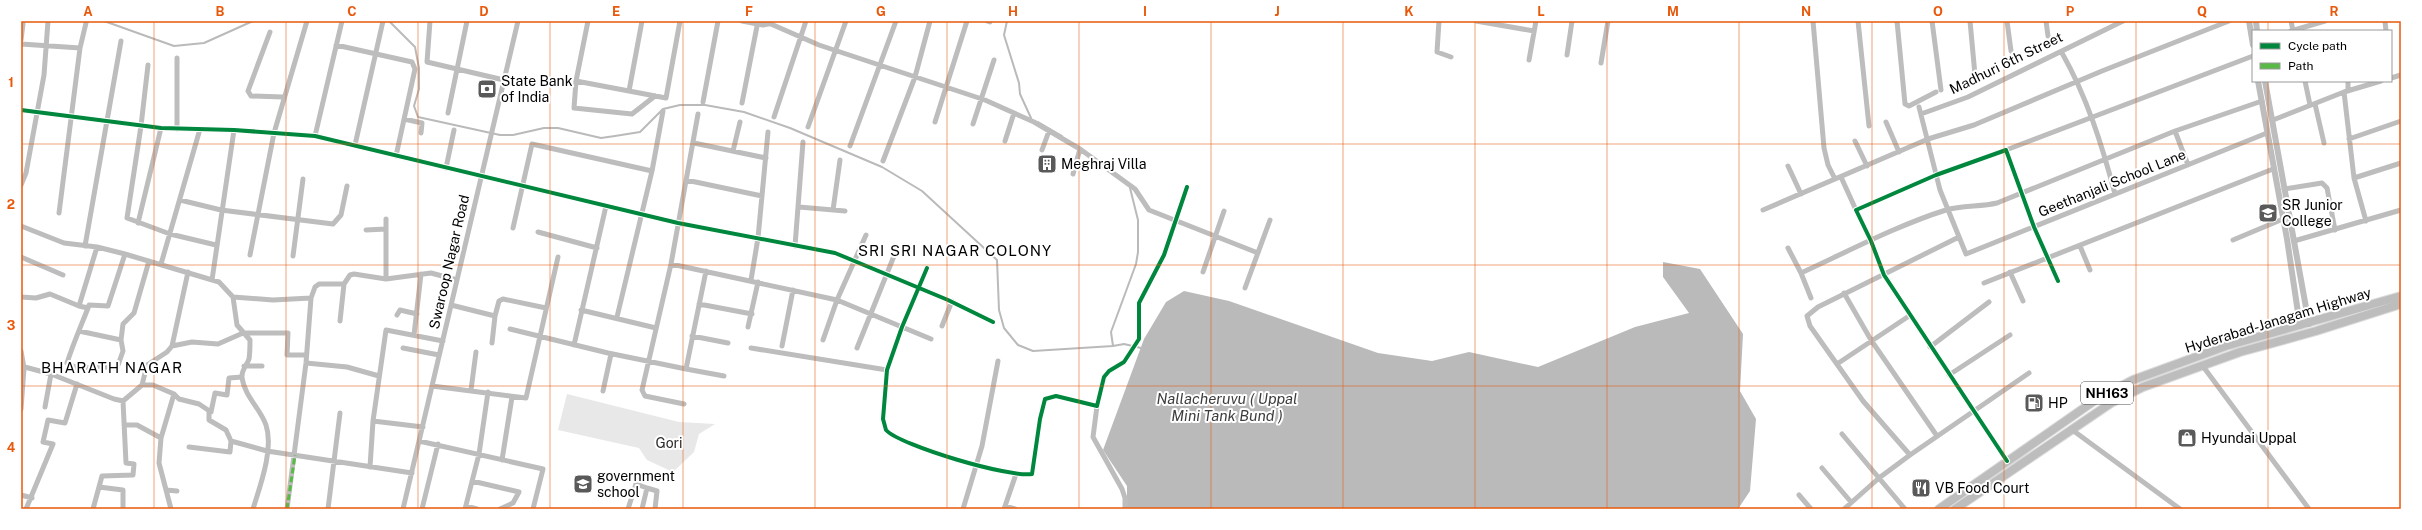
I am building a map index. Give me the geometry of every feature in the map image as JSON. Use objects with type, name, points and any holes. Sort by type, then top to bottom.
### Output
[{"type":"highway","name":"Hyderabad-Janagam Highway","points":[[1939,509],[2097,399],[2133,380],[2226,346],[2309,324],[2401,296]]},
{"type":"highway","name":"Hyderabad-Janagam Highway","points":[[1958,508],[2111,403],[2187,370],[2401,304]]},
{"type":"highway","points":[[2183,362],[2187,370]]},
{"type":"street","points":[[21,185],[26,173],[44,75],[48,21]]},
{"type":"street","points":[[250,255],[274,133],[283,97],[307,21]]},
{"type":"street","points":[[315,136],[342,21]]},
{"type":"street","points":[[355,145],[383,21]]},
{"type":"street","points":[[430,21],[427,62],[504,80]]},
{"type":"street","points":[[448,113],[467,21]]},
{"type":"street","name":"Swaroop Nagar Road","points":[[403,509],[518,21]]},
{"type":"street","points":[[588,21],[576,81],[573,104],[574,108],[577,110],[632,114],[655,96]]},
{"type":"street","points":[[629,91],[642,21]]},
{"type":"street","points":[[576,81],[666,98],[680,21]]},
{"type":"street","points":[[703,102],[718,21]]},
{"type":"street","points":[[742,21],[758,23],[766,22],[801,38],[836,51],[947,87],[1014,113],[1049,131],[1080,150],[1135,189],[1149,210],[1215,238],[1258,252]]},
{"type":"street","points":[[774,116],[806,21]]},
{"type":"street","points":[[808,127],[846,21]]},
{"type":"street","points":[[850,146],[896,21]]},
{"type":"street","points":[[883,161],[915,77],[930,21]]},
{"type":"street","points":[[935,122],[967,21]]},
{"type":"street","points":[[1439,21],[1437,52],[1451,57]]},
{"type":"street","points":[[1476,21],[1534,31]]},
{"type":"street","points":[[1529,60],[1536,21]]},
{"type":"street","points":[[1567,55],[1572,21]]},
{"type":"street","points":[[1601,63],[1608,21]]},
{"type":"street","points":[[1813,21],[1825,157],[1835,180]]},
{"type":"street","points":[[1858,21],[1869,126]]},
{"type":"street","points":[[1897,21],[1905,104],[1909,106],[1939,91],[1932,21]]},
{"type":"street","points":[[1970,21],[1975,76]]},
{"type":"street","points":[[2007,21],[2011,51]]},
{"type":"street","points":[[2046,21],[2048,36]]},
{"type":"street","name":"Madhuri 6th Street","points":[[1921,114],[1968,97],[2062,52],[2072,44],[2123,21]]},
{"type":"street","points":[[1764,210],[1928,139],[1974,125],[2078,82],[2102,70],[2229,21]]},
{"type":"street","points":[[2249,21],[2252,39]]},
{"type":"street","points":[[2296,30],[2325,21]]},
{"type":"street","points":[[58,213],[80,48],[86,23]]},
{"type":"street","points":[[742,103],[758,23]]},
{"type":"street","points":[[21,40],[23,24]]},
{"type":"street","points":[[270,32],[248,91],[251,96],[283,97]]},
{"type":"street","points":[[85,246],[121,41]]},
{"type":"street","points":[[21,44],[80,48]]},
{"type":"street","points":[[336,45],[408,60],[415,69],[396,156]]},
{"type":"street","points":[[2062,52],[2078,82],[2092,119],[2106,158],[2115,194]]},
{"type":"street","points":[[1856,210],[1936,175],[2092,119],[2252,56]]},
{"type":"street","points":[[176,129],[177,58]]},
{"type":"street","points":[[973,124],[994,60]]},
{"type":"street","points":[[148,64],[141,126],[126,216],[128,220],[170,234],[216,245]]},
{"type":"street","points":[[2258,82],[2283,219],[2300,326]]},
{"type":"street","points":[[2265,82],[2309,324]]},
{"type":"street","points":[[2305,82],[2324,143]]},
{"type":"street","points":[[2348,82],[2346,92],[2348,139],[2354,178],[2366,221]]},
{"type":"street","points":[[2273,120],[2312,104],[2377,82]]},
{"type":"street","points":[[1801,273],[1871,241],[1947,210],[1984,206],[2022,193],[2175,131],[2262,101]]},
{"type":"street","points":[[1910,455],[1877,418],[1810,326],[1807,316],[1818,307],[1844,293],[1884,275],[1959,237],[1947,210],[1936,175],[1919,107]]},
{"type":"street","points":[[21,110],[71,118],[161,128],[234,130],[315,136],[678,223],[835,253],[887,273],[952,301],[993,322]]},
{"type":"street","points":[[617,317],[652,171],[663,111]]},
{"type":"street","points":[[1005,141],[1014,113]]},
{"type":"street","points":[[684,404],[642,394],[648,361],[671,264],[694,143],[698,114]]},
{"type":"street","points":[[404,119],[422,122],[421,133]]},
{"type":"street","points":[[2348,139],[2401,121]]},
{"type":"street","points":[[733,151],[740,122]]},
{"type":"street","points":[[1886,122],[1899,152]]},
{"type":"street","points":[[138,223],[161,128]]},
{"type":"street","points":[[161,264],[200,129]]},
{"type":"street","points":[[212,280],[221,210],[234,130]]},
{"type":"street","points":[[446,168],[454,130]]},
{"type":"street","points":[[1042,150],[1049,131]]},
{"type":"street","points":[[2175,131],[2188,165]]},
{"type":"street","points":[[751,280],[758,238],[768,132]]},
{"type":"street","name":"Geethanjali School Lane","points":[[1959,237],[1966,254],[2267,133]]},
{"type":"street","points":[[1855,141],[1867,166]]},
{"type":"street","points":[[796,246],[803,142]]},
{"type":"street","points":[[694,143],[766,158]]},
{"type":"street","points":[[513,228],[532,144],[652,171]]},
{"type":"street","points":[[1073,174],[1080,150]]},
{"type":"street","points":[[2006,150],[2034,227],[2058,281]]},
{"type":"street","points":[[833,210],[840,160]]},
{"type":"street","points":[[2354,178],[2401,163]]},
{"type":"street","points":[[1788,166],[1801,194]]},
{"type":"street","points":[[1984,283],[2274,169]]},
{"type":"street","points":[[1841,177],[1871,241],[1884,275],[1930,347],[2007,461]]},
{"type":"street","points":[[293,256],[303,179]]},
{"type":"street","points":[[686,180],[762,196]]},
{"type":"street","points":[[2284,188],[2322,183],[2327,188],[2335,230]]},
{"type":"street","points":[[180,200],[221,210],[258,213],[333,224],[337,222],[341,215],[347,186]]},
{"type":"street","points":[[1125,509],[1125,498],[1122,489],[1093,437],[1097,406],[1104,378],[1109,371],[1126,360],[1136,344],[1140,334],[1139,303],[1159,266],[1188,187]]},
{"type":"street","points":[[574,345],[606,206]]},
{"type":"street","points":[[798,207],[845,211]]},
{"type":"street","points":[[2294,241],[2401,210]]},
{"type":"street","points":[[1203,272],[1224,211]]},
{"type":"street","points":[[386,219],[386,279]]},
{"type":"street","points":[[2233,240],[2283,219]]},
{"type":"street","points":[[1245,288],[1270,220]]},
{"type":"street","points":[[21,226],[64,243],[96,247],[125,254],[219,282],[232,297],[236,320],[250,340],[248,360],[244,366],[242,377],[246,391],[266,424],[267,451],[263,476],[252,509]]},
{"type":"street","points":[[366,230],[386,229]]},
{"type":"street","points":[[538,232],[597,248]]},
{"type":"street","points":[[823,340],[837,300],[866,235]]},
{"type":"street","points":[[2080,246],[2090,270]]},
{"type":"street","points":[[79,306],[96,247]]},
{"type":"street","points":[[1788,248],[1801,273],[1811,298]]},
{"type":"street","points":[[125,254],[108,306],[89,305],[68,363],[77,368],[82,365],[90,369],[94,366],[117,368],[123,351],[121,340],[123,324],[134,313],[149,261]]},
{"type":"street","points":[[857,348],[894,256]]},
{"type":"street","points":[[21,257],[63,276]]},
{"type":"street","points":[[432,386],[526,398],[558,257]]},
{"type":"street","points":[[671,264],[751,280],[837,300],[931,339]]},
{"type":"street","points":[[927,268],[902,326],[887,370],[883,419],[886,430],[900,439],[976,465],[1026,475],[1034,471],[1040,419],[1045,399],[1056,396],[1097,406]]},
{"type":"street","points":[[686,369],[706,271]]},
{"type":"street","points":[[123,401],[142,385],[147,365],[168,352],[172,346],[188,272]]},
{"type":"street","points":[[2010,272],[2022,301]]},
{"type":"street","points":[[340,321],[344,284],[352,274],[386,279],[421,274],[440,274],[457,280]]},
{"type":"street","points":[[414,335],[421,274]]},
{"type":"street","points":[[748,327],[758,282]]},
{"type":"street","points":[[287,509],[306,363],[311,298],[315,286],[319,284],[344,284]]},
{"type":"street","points":[[782,346],[793,290]]},
{"type":"street","points":[[1844,293],[1871,340],[1937,436]]},
{"type":"street","points":[[21,297],[36,298],[50,294],[79,306],[88,308]]},
{"type":"street","points":[[232,297],[273,300],[311,298]]},
{"type":"street","points":[[492,343],[495,316],[499,301],[502,299],[546,308]]},
{"type":"street","points":[[942,326],[952,301]]},
{"type":"street","points":[[1930,347],[1989,302]]},
{"type":"street","points":[[699,304],[752,314]]},
{"type":"street","points":[[451,305],[495,316]]},
{"type":"street","points":[[397,315],[400,310],[417,314]]},
{"type":"street","points":[[581,310],[617,317],[656,328]]},
{"type":"street","points":[[1837,364],[1871,340],[1910,316]]},
{"type":"street","points":[[510,329],[611,354],[724,376]]},
{"type":"street","points":[[370,467],[373,421],[386,330],[443,341]]},
{"type":"street","points":[[79,331],[121,340]]},
{"type":"street","points":[[172,346],[192,342],[218,344],[243,332],[288,333],[287,355],[306,355]]},
{"type":"street","points":[[1949,375],[2010,335]]},
{"type":"street","points":[[692,336],[728,343]]},
{"type":"street","points":[[403,348],[440,355]]},
{"type":"street","points":[[752,348],[887,370]]},
{"type":"street","points":[[21,351],[23,367],[21,409]]},
{"type":"street","points":[[471,390],[476,352]]},
{"type":"street","points":[[603,391],[611,354]]},
{"type":"street","points":[[963,509],[985,433],[998,361]]},
{"type":"street","points":[[306,363],[347,367],[379,376]]},
{"type":"street","points":[[2202,365],[2309,509]]},
{"type":"street","points":[[244,366],[262,366]]},
{"type":"street","points":[[23,367],[51,374],[114,399],[123,401]]},
{"type":"street","points":[[1844,509],[1879,478],[1910,455],[2029,373]]},
{"type":"street","points":[[45,407],[51,374]]},
{"type":"street","points":[[189,447],[230,452],[231,441],[226,430],[210,420],[209,412],[211,412],[215,393],[228,395],[229,378],[242,377]]},
{"type":"street","points":[[26,509],[32,498],[52,444],[43,442],[48,420],[65,423],[77,384]]},
{"type":"street","points":[[142,385],[153,385],[174,394],[179,399],[199,404],[211,412]]},
{"type":"street","points":[[477,509],[466,508],[479,454],[488,392]]},
{"type":"street","points":[[171,509],[159,463],[161,438],[174,394]]},
{"type":"street","points":[[502,460],[512,397]]},
{"type":"street","points":[[93,509],[102,476],[133,475],[134,464],[126,463],[123,401]]},
{"type":"street","points":[[328,509],[340,413]]},
{"type":"street","points":[[373,421],[423,427]]},
{"type":"street","points":[[124,425],[138,425],[161,438]]},
{"type":"street","points":[[2071,429],[2180,509]]},
{"type":"street","points":[[1842,434],[1905,509]]},
{"type":"street","points":[[231,441],[267,451],[412,473]]},
{"type":"street","points":[[419,441],[438,444],[544,469],[533,509]]},
{"type":"street","points":[[422,509],[438,444]]},
{"type":"street","points":[[1822,468],[1851,502]]},
{"type":"street","points":[[1015,509],[1005,507],[1016,474]]},
{"type":"street","points":[[472,481],[519,492],[513,503],[500,509]]},
{"type":"street","points":[[628,509],[636,484],[657,491],[655,509]]},
{"type":"street","points":[[99,487],[124,490],[123,509]]},
{"type":"street","points":[[642,509],[648,488]]},
{"type":"street","points":[[166,490],[177,491]]},
{"type":"street","points":[[21,495],[32,498]]},
{"type":"street","points":[[1799,496],[1811,509]]},
{"type":"green space","name":"Gori","points":[[567,394],[679,422],[715,424],[699,434],[694,452],[673,472],[647,460],[639,448],[558,430]]},
{"type":"water","name":"Nallacheruvu ( Uppal Mini Tank Bund )","points":[[1663,262],[1700,269],[1743,334],[1740,391],[1756,419],[1750,491],[1738,509],[1127,509],[1127,486],[1103,450],[1144,339],[1166,302],[1184,291],[1229,301],[1378,353],[1432,361],[1469,352],[1538,367],[1635,327],[1689,313],[1663,277]]},
{"type":"waterway","points":[[104,21],[174,46],[204,43],[253,21]]},
{"type":"waterway","points":[[389,21],[415,47],[419,68],[419,89],[414,106],[418,117],[500,135],[513,135],[544,128],[558,128],[601,138],[640,132],[663,109],[680,105],[705,105],[744,112],[790,128],[882,167],[922,191],[997,260],[999,310],[1004,328],[1018,345],[1033,351],[1113,346]]},
{"type":"waterway","points":[[1007,21],[1004,35],[1019,83],[1020,94],[1031,118]]},
{"type":"waterway","points":[[1038,122],[1062,136]]},
{"type":"waterway","points":[[1130,188],[1138,220],[1138,252],[1136,264],[1111,332],[1113,346],[1124,344],[1141,348]]},
{"type":"marked path","points":[[287,509],[295,455]]},
{"type":"cycle path","points":[[21,110],[161,128],[234,130],[315,136],[678,223],[835,253],[948,300],[993,322]]},
{"type":"cycle path","points":[[2007,461],[1884,275],[1871,241],[1856,210],[1936,175],[2006,150],[2034,227],[2058,281]]},
{"type":"cycle path","points":[[927,268],[902,327],[887,370],[883,419],[886,430],[896,437],[912,444],[956,460],[1002,471],[1032,474],[1040,419],[1045,399],[1056,396],[1097,406],[1104,377],[1109,371],[1124,362],[1139,339],[1139,303],[1164,255],[1187,187]]},
{"type":"place","name":"State Bank of India","points":[[487,89]]},
{"type":"place","name":"Meghraj Villa","points":[[1047,164]]},
{"type":"place","name":"SR Junior College","points":[[2268,213]]},
{"type":"place","name":"HP","points":[[2034,403]]},
{"type":"place","name":"Hyundai Uppal","points":[[2187,438]]},
{"type":"place","name":"government school","points":[[583,484]]},
{"type":"place","name":"VB Food Court","points":[[1921,488]]},
{"type":"district","name":"SRI SRI NAGAR COLONY","points":[[955,251]]},
{"type":"district","name":"BHARATH NAGAR","points":[[112,368]]}]
